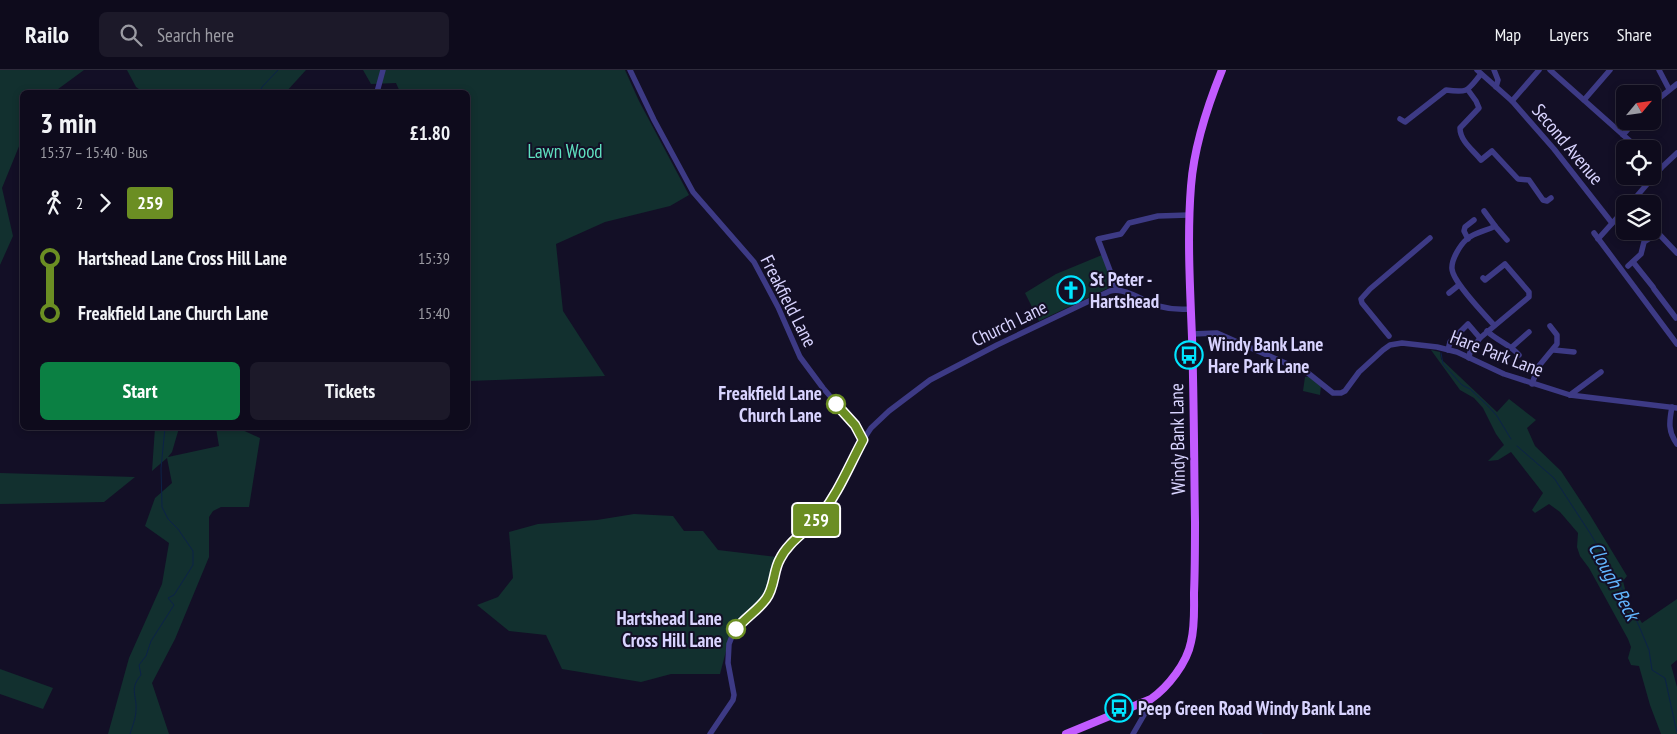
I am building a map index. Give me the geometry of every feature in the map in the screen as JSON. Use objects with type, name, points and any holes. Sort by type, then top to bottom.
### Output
[{"type":"main road","name":"Windy Bank Lane","points":[[1150,699],[1157,695],[1182,664],[1192,641],[1195,559],[1189,214],[1194,156],[1209,102],[1222,70]]},
{"type":"main road","points":[[1066,734],[1150,699]]},
{"type":"street","points":[[378,90],[383,70]]},
{"type":"street","name":"Freakfield Lane","points":[[630,70],[654,120],[693,192],[754,262],[778,307],[800,357],[823,388],[855,425],[863,440]]},
{"type":"street","points":[[1494,70],[1498,80],[1496,87]]},
{"type":"street","points":[[1512,101],[1539,70]]},
{"type":"street","points":[[1550,70],[1629,140]]},
{"type":"street","points":[[1584,100],[1610,70]]},
{"type":"street","points":[[1659,70],[1669,89]]},
{"type":"street","points":[[1400,119],[1405,122],[1446,90],[1458,92],[1468,90],[1479,72]]},
{"type":"street","name":"Second Avenue","points":[[1479,72],[1512,101],[1554,149],[1612,223]]},
{"type":"street","points":[[1661,96],[1677,84]]},
{"type":"street","points":[[1468,90],[1476,101],[1478,108],[1460,128],[1461,136],[1465,142],[1481,160],[1492,151],[1518,179],[1529,180],[1542,200],[1551,198]]},
{"type":"street","points":[[1623,135],[1627,130]]},
{"type":"street","points":[[1661,168],[1677,154]]},
{"type":"street","points":[[1638,195],[1646,185]]},
{"type":"street","points":[[1484,211],[1507,240]]},
{"type":"street","points":[[1189,214],[1158,216],[1129,223],[1121,234],[1098,239],[1117,289],[1161,307],[1174,310],[1190,309]]},
{"type":"street","points":[[1598,239],[1616,219]]},
{"type":"street","points":[[1468,239],[1464,231],[1465,227],[1474,220]]},
{"type":"street","points":[[1494,325],[1453,276],[1452,262],[1468,239],[1496,226]]},
{"type":"street","points":[[1594,233],[1677,344]]},
{"type":"street","points":[[1669,324],[1676,318],[1654,288],[1631,264],[1641,254],[1644,242],[1658,233],[1677,253]]},
{"type":"street","points":[[1192,334],[1217,333],[1308,373],[1333,393],[1345,391],[1359,372],[1393,340],[1362,303],[1361,299],[1370,289],[1430,238]]},
{"type":"street","points":[[1469,358],[1470,352],[1480,338],[1529,297],[1529,292],[1507,263],[1485,280],[1483,278]]},
{"type":"street","points":[[1449,293],[1459,284]]},
{"type":"street","name":"Church Lane","points":[[710,734],[733,700],[734,694],[728,664],[729,644],[734,631],[767,599],[780,559],[798,537],[818,518],[836,492],[871,428],[889,411],[930,380],[1066,311],[1117,289]]},
{"type":"street","points":[[1448,350],[1450,342],[1468,324],[1480,338]]},
{"type":"street","points":[[1532,384],[1538,367],[1558,344],[1557,335],[1550,326]]},
{"type":"street","points":[[1487,331],[1494,338],[1512,347],[1519,355]]},
{"type":"street","points":[[1512,347],[1529,332]]},
{"type":"street","name":"Hare Park Lane","points":[[1393,340],[1448,350],[1504,374],[1570,395],[1674,407]]},
{"type":"street","points":[[1554,350],[1574,352]]},
{"type":"street","points":[[1570,395],[1601,372]]},
{"type":"street","points":[[1674,407],[1669,428],[1677,444]]},
{"type":"street","points":[[855,425],[871,428]]},
{"type":"street","name":"Windy Bank Lane","points":[[1133,734],[1148,708],[1150,699]]},
{"type":"green space","points":[[0,70],[84,70],[57,90],[20,90],[20,144],[2,188],[13,236],[0,265]]},
{"type":"green space","points":[[127,70],[306,70],[288,90],[140,90],[136,87]]},
{"type":"green space","name":"Lawn Wood","points":[[363,70],[625,70],[639,101],[689,195],[670,206],[605,222],[556,244],[563,311],[605,376],[470,381],[470,90],[399,90],[396,83],[371,84]]},
{"type":"green space","points":[[1102,255],[1113,286],[1039,321],[1025,293],[1056,274]]},
{"type":"green space","points":[[1431,350],[1440,352],[1441,359],[1497,412],[1509,399],[1536,420],[1527,428],[1535,446],[1561,471],[1627,576],[1623,581],[1628,601],[1642,623],[1677,599],[1677,660],[1671,665],[1677,687],[1677,734],[1661,734],[1650,705],[1639,666],[1631,665],[1628,658],[1631,647],[1628,639],[1589,568],[1580,556],[1577,547],[1578,533],[1560,512],[1549,504],[1535,513],[1532,510],[1543,493],[1511,452],[1498,460],[1488,461],[1504,445],[1496,434],[1483,408],[1474,398],[1460,390]]},
{"type":"green space","points":[[1305,377],[1310,377],[1321,386],[1320,395],[1303,391]]},
{"type":"green space","points":[[155,430],[178,430],[172,452],[168,457],[219,446],[216,430],[242,430],[260,438],[249,507],[221,507],[213,511],[209,517],[209,557],[175,639],[152,683],[169,734],[108,734],[129,658],[162,584],[169,543],[145,526],[155,498],[172,483],[167,458],[152,471]]},
{"type":"green space","points":[[0,473],[135,477],[104,502],[0,504]]},
{"type":"green space","points":[[634,514],[673,516],[684,531],[703,531],[718,550],[777,557],[769,588],[760,602],[743,615],[731,632],[720,674],[671,674],[641,682],[562,669],[546,635],[509,631],[477,605],[498,597],[513,578],[509,532],[538,524],[597,520]]},
{"type":"green space","points":[[0,669],[53,688],[43,709],[0,694]]},
{"type":"waterway","points":[[261,90],[278,70]]},
{"type":"waterway","name":"Clough Beck","points":[[1441,353],[1443,364],[1462,385],[1470,389],[1488,406],[1497,416],[1511,439]]},
{"type":"waterway","points":[[130,734],[136,713],[134,688],[141,675],[139,665],[146,656],[151,641],[174,605],[168,598],[174,595],[193,565],[193,551],[178,529],[168,519],[162,507],[161,468],[165,430]]},
{"type":"waterway","name":"Clough Beck","points":[[1517,446],[1554,478],[1619,582],[1649,650],[1652,670],[1665,678],[1677,733]]},
{"type":"bus line","name":"259","points":[[736,629],[767,599],[780,559],[798,537],[818,518],[836,492],[863,440],[855,425],[836,404]]},
{"type":"place","name":"St Peter - Hartshead","points":[[1071,290]]},
{"type":"place","name":"Windy Bank Lane Hare Park Lane","points":[[1189,355]]},
{"type":"place","name":"Freakfield Lane Church Lane","points":[[836,404]]},
{"type":"place","name":"Hartshead Lane Cross Hill Lane","points":[[736,629]]},
{"type":"place","name":"Peep Green Road Windy Bank Lane","points":[[1119,708]]}]
